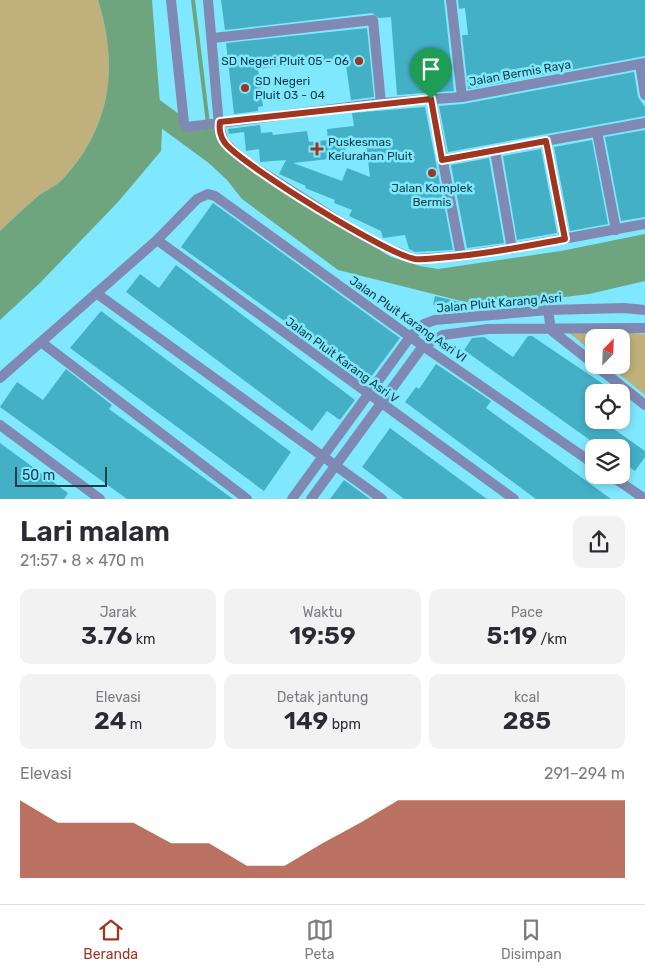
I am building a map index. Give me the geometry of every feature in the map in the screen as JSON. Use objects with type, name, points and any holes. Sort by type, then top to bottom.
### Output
[{"type":"street","name":"Jalan Bermis Raya","points":[[171,0],[184,123],[187,127],[381,103],[462,97],[642,63]]},
{"type":"street","points":[[208,0],[213,38],[216,122],[224,142],[243,160],[356,232],[383,246],[414,259],[461,256],[512,249],[645,224]]},
{"type":"street","points":[[451,0],[462,97]]},
{"type":"street","points":[[213,38],[373,20],[381,103]]},
{"type":"street","points":[[642,63],[645,95]]},
{"type":"street","points":[[431,99],[461,256]]},
{"type":"street","points":[[442,160],[645,123]]},
{"type":"street","points":[[597,132],[616,230]]},
{"type":"street","points":[[546,141],[565,239]]},
{"type":"street","points":[[495,150],[512,249]]},
{"type":"street","name":"Jalan Pluit Karang Asri VI","points":[[157,240],[197,199],[208,194],[215,196],[410,337],[585,458]]},
{"type":"street","points":[[0,378],[157,240]]},
{"type":"street","name":"Jalan Pluit Karang Asri V","points":[[157,240],[514,499]]},
{"type":"street","points":[[96,294],[382,499]]},
{"type":"street","name":"Jalan Pluit Karang Asri","points":[[292,499],[410,337],[424,324],[435,320],[548,310],[624,308],[645,310]]},
{"type":"street","points":[[548,310],[551,330],[585,356]]},
{"type":"street","name":"Jalan Pluit Karang Asri","points":[[311,499],[423,346],[443,335],[488,329],[645,328]]},
{"type":"street","points":[[41,342],[247,499]]},
{"type":"street","points":[[607,374],[645,405]]},
{"type":"street","points":[[0,425],[100,499]]},
{"type":"street","points":[[623,484],[645,499]]},
{"type":"shaded area","points":[[0,0],[98,0],[108,49],[109,73],[106,96],[100,118],[91,139],[78,160],[62,180],[37,197],[0,231]]},
{"type":"shaded area","points":[[98,0],[152,0],[162,130],[161,151],[118,202],[40,283],[0,320],[0,231],[37,197],[62,180],[78,160],[91,139],[100,118],[106,96],[109,73],[108,49]]},
{"type":"shaded area","points":[[218,126],[221,141],[323,216],[391,257],[420,266],[438,269],[561,251],[645,234],[645,281],[589,294],[485,307],[338,270],[242,199],[227,180],[196,151],[202,130]]},
{"type":"shaded area","points":[[562,327],[586,329],[585,346]]},
{"type":"shaded area","points":[[630,333],[645,334],[645,395],[619,374],[630,374]]},
{"type":"building","points":[[221,0],[444,0],[454,91],[397,95],[391,17],[379,18],[372,13],[225,30]]},
{"type":"building","points":[[458,0],[645,0],[645,56],[468,89],[462,35],[468,35],[465,8],[459,9]]},
{"type":"building","points":[[367,28],[374,97],[351,100],[345,58],[258,69],[263,106],[258,107],[258,111],[234,114],[226,43]]},
{"type":"building","points":[[634,72],[638,97],[645,107],[645,116],[448,152],[439,106],[463,104]]},
{"type":"building","points":[[425,107],[453,250],[415,252],[409,249],[405,235],[383,238],[381,231],[349,216],[352,210],[334,203],[335,200],[305,188],[306,186],[279,174],[286,160],[260,162],[259,149],[246,151],[244,132],[229,134],[228,129],[260,125],[261,133],[272,132],[273,135],[307,131],[309,142],[328,140],[327,129],[354,126],[352,113]],"holes":[[[366,143],[370,177],[347,168],[342,181],[293,163],[346,157],[345,146]]]},
{"type":"building","points":[[645,130],[645,217],[621,221],[605,137]]},
{"type":"building","points":[[592,140],[608,224],[570,231],[554,147]]},
{"type":"building","points":[[541,149],[557,233],[517,240],[503,156]]},
{"type":"building","points":[[489,158],[504,243],[467,248],[451,165]]},
{"type":"building","points":[[213,203],[400,338],[368,381],[181,247]]},
{"type":"building","points":[[176,265],[355,400],[340,420],[327,411],[312,431],[126,292],[140,274],[159,288]]},
{"type":"building","points":[[435,296],[460,302],[458,311],[433,305]]},
{"type":"building","points":[[101,311],[291,452],[264,491],[70,348]]},
{"type":"building","points":[[528,336],[532,336],[585,372],[585,374],[588,374],[603,384],[585,384],[585,429],[614,429],[628,439],[588,439],[464,350],[472,338],[484,337],[513,357]]},
{"type":"building","points":[[436,364],[491,401],[486,408],[585,480],[585,484],[590,484],[611,499],[536,499],[405,402],[416,387],[419,389]]},
{"type":"building","points":[[66,369],[112,405],[109,409],[233,499],[127,499],[0,407],[17,382],[43,400]]},
{"type":"building","points":[[390,428],[487,499],[404,499],[362,467]]},
{"type":"building","points":[[630,440],[645,451],[645,457],[635,471],[630,467]]},
{"type":"building","points":[[0,443],[68,493],[64,499],[0,499]]},
{"type":"building","points":[[344,480],[370,499],[330,499]]},
{"type":"waterway","points":[[193,0],[208,124]]},
{"type":"waterway","points":[[136,96],[223,160]]},
{"type":"place","name":"SD Negeri Pluit 05 - 06","points":[[359,61]]},
{"type":"place","name":"SD Negeri Pluit 03 - 04","points":[[245,88]]},
{"type":"place","name":"Puskesmas Kelurahan Pluit","points":[[317,149]]},
{"type":"place","name":"Jalan Komplek Bermis","points":[[432,173]]},
{"type":"route","points":[[431,99],[442,160],[546,141],[565,239],[461,256],[409,258],[356,232],[243,160],[225,144],[219,126],[220,122],[431,99]]}]
